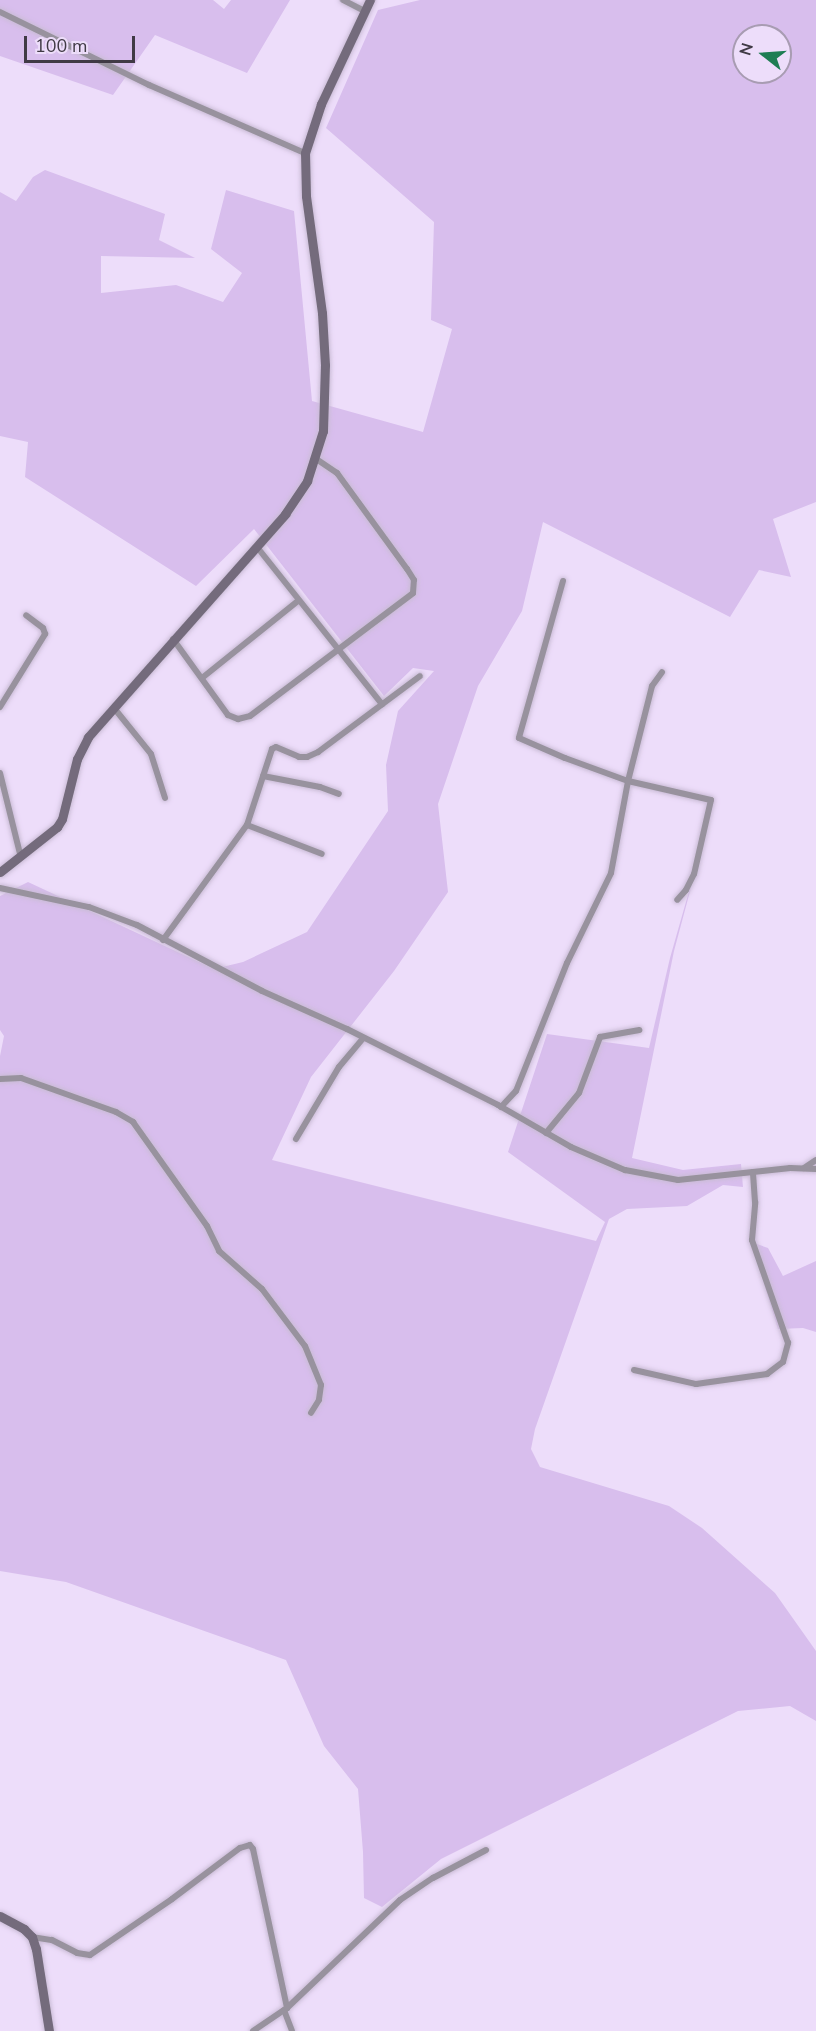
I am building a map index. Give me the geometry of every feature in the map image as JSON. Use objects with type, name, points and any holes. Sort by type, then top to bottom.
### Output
[{"type":"street","points":[[343,0],[365,11]]},
{"type":"street","points":[[0,872],[57,827],[62,819],[82,746],[173,639],[285,514],[302,489],[316,459],[323,430],[325,366],[322,314],[306,196],[305,153],[321,104],[370,0]]},
{"type":"street","points":[[0,12],[148,86],[305,153]]},
{"type":"street","points":[[173,639],[228,715],[237,718],[250,716],[339,646],[413,593],[414,580],[337,473],[316,459]]},
{"type":"street","points":[[256,547],[339,646],[382,704]]},
{"type":"street","points":[[562,581],[519,738],[628,781],[711,800],[694,874],[686,890],[677,900]]},
{"type":"street","points":[[202,678],[299,600]]},
{"type":"street","points":[[0,707],[45,634],[43,628],[26,615]]},
{"type":"street","points":[[501,1107],[516,1091],[567,963],[611,873],[628,781],[652,686],[662,672]]},
{"type":"street","points":[[164,940],[247,825],[272,749],[276,747],[299,757],[307,757],[420,676]]},
{"type":"street","points":[[114,708],[151,754],[165,798]]},
{"type":"street","points":[[0,773],[20,854]]},
{"type":"street","points":[[264,776],[320,787],[339,794]]},
{"type":"street","points":[[247,825],[322,854]]},
{"type":"street","points":[[0,888],[89,907],[136,925],[262,991],[363,1038],[501,1107],[606,1163],[638,1174],[678,1180],[753,1172],[816,1169]]},
{"type":"street","points":[[546,1132],[579,1093],[600,1037],[639,1030]]},
{"type":"street","points":[[296,1139],[339,1067],[363,1038]]},
{"type":"street","points":[[0,1079],[21,1078],[116,1112],[133,1122],[207,1226],[219,1251],[262,1289],[304,1346],[321,1384],[320,1400],[311,1413]]},
{"type":"street","points":[[804,1168],[816,1160]]},
{"type":"street","points":[[634,1370],[696,1384],[767,1374],[783,1362],[788,1342],[752,1240],[755,1202],[753,1172]]},
{"type":"street","points":[[32,1938],[52,1940],[78,1953],[90,1955],[172,1899],[240,1848],[250,1845],[253,1849],[285,2009],[292,2031]]},
{"type":"street","points":[[253,2031],[285,2009],[400,1900],[433,1878],[486,1850]]},
{"type":"street","points":[[0,1916],[17,1925],[32,1938],[36,1949],[49,2031]]},
{"type":"shaded area","points":[[0,0],[213,0],[224,9],[231,0],[290,0],[247,73],[155,35],[113,95],[0,56]]},
{"type":"shaded area","points":[[420,0],[816,0],[816,502],[773,519],[791,577],[759,570],[730,617],[543,522],[522,611],[478,686],[438,804],[448,892],[394,971],[311,1077],[272,1160],[596,1241],[605,1222],[508,1152],[547,1034],[649,1048],[670,958],[707,828],[674,951],[632,1158],[683,1170],[741,1164],[743,1187],[723,1185],[687,1206],[627,1209],[609,1219],[535,1429],[531,1449],[540,1467],[669,1506],[702,1528],[775,1593],[816,1651],[816,1721],[790,1706],[738,1711],[441,1859],[382,1907],[364,1898],[358,1789],[324,1746],[286,1660],[66,1582],[0,1571],[0,1056],[4,1036],[0,1030],[0,896],[28,882],[214,969],[243,962],[307,932],[388,811],[386,765],[398,711],[434,671],[413,668],[384,696],[254,529],[196,586],[25,477],[28,442],[0,436],[0,192],[16,201],[33,177],[45,170],[165,214],[159,240],[195,258],[101,256],[101,293],[176,285],[223,302],[242,273],[211,249],[226,190],[294,211],[312,401],[423,432],[452,329],[431,320],[434,222],[326,128],[378,10]]},
{"type":"shaded area","points":[[751,1242],[768,1248],[783,1276],[816,1261],[816,1332],[803,1328],[778,1329]]}]
